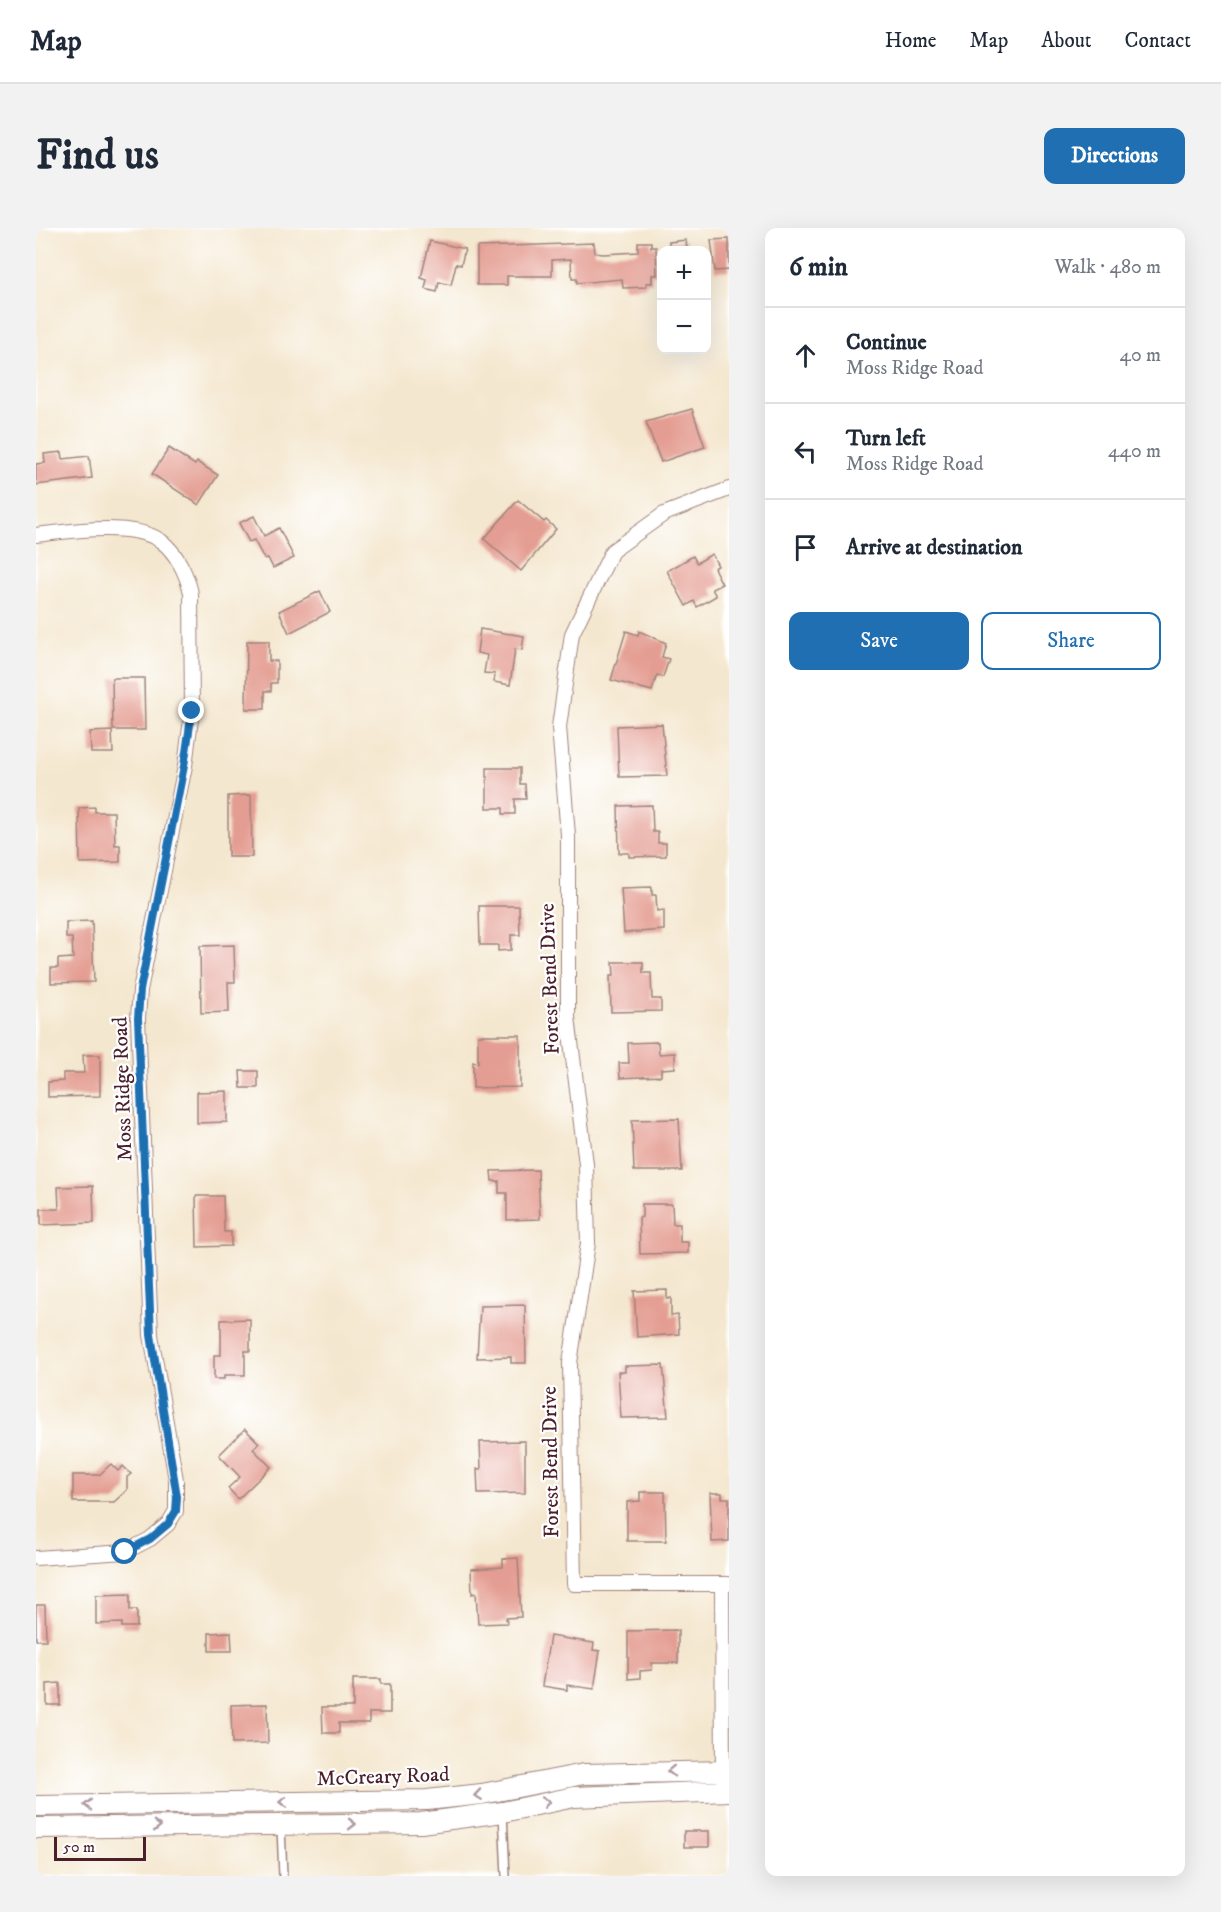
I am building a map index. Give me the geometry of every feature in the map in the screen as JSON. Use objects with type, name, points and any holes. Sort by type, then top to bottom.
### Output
[{"type":"main road","name":"McCreary Road","points":[[36,1806],[434,1800],[482,1794],[584,1774],[726,1771]]},
{"type":"main road","points":[[36,1828],[421,1823],[503,1812],[589,1796],[726,1791]]},
{"type":"street","name":"Forest Bend Drive","points":[[726,1584],[574,1584],[570,1363],[588,1243],[586,1164],[568,1017],[568,835],[559,728],[572,634],[612,551],[664,514],[729,489]]},
{"type":"street","name":"Moss Ridge Road","points":[[36,535],[114,530],[137,532],[161,541],[188,577],[192,593],[192,711],[184,766],[140,990],[138,1018],[151,1335],[176,1480],[176,1511],[168,1524],[150,1539],[125,1552],[36,1558]]},
{"type":"street","points":[[726,1584],[726,1791]]},
{"type":"lane","points":[[503,1812],[506,1876]]},
{"type":"lane","points":[[281,1824],[283,1876]]},
{"type":"building","points":[[729,239],[729,270],[715,271],[711,240]]},
{"type":"building","points":[[686,240],[687,246],[669,246],[669,242]]},
{"type":"building","points":[[430,241],[465,249],[461,265],[456,264],[451,285],[439,282],[437,292],[425,289],[427,280],[421,278]]},
{"type":"building","points":[[638,242],[651,242],[651,247],[656,247],[657,275],[652,275],[652,283],[646,283],[646,287],[623,288],[622,279],[577,283],[577,279],[572,279],[571,259],[552,260],[552,276],[507,276],[507,285],[477,285],[477,247],[594,243],[595,253],[638,252]]},
{"type":"building","points":[[692,409],[705,447],[661,462],[646,422]]},
{"type":"building","points":[[169,448],[195,465],[197,462],[218,475],[199,505],[152,474]]},
{"type":"building","points":[[62,452],[63,459],[89,456],[92,478],[36,485],[36,464],[45,463],[44,454]]},
{"type":"building","points":[[518,500],[556,529],[521,571],[484,539]]},
{"type":"building","points":[[254,516],[264,536],[279,528],[294,558],[273,568],[268,558],[264,559],[254,540],[249,542],[239,523]]},
{"type":"building","points":[[712,554],[718,566],[714,568],[722,584],[712,589],[716,596],[697,607],[694,601],[686,606],[667,571],[693,556],[697,563]]},
{"type":"building","points":[[320,591],[330,612],[289,633],[279,611]]},
{"type":"building","points":[[480,629],[524,636],[522,650],[515,649],[510,685],[494,682],[495,674],[484,673],[487,655],[477,653]]},
{"type":"building","points":[[626,631],[638,635],[639,631],[666,643],[662,657],[669,659],[663,677],[657,675],[652,691],[611,680]]},
{"type":"building","points":[[247,641],[269,641],[269,661],[277,661],[277,683],[271,683],[271,691],[265,691],[265,709],[246,709]]},
{"type":"building","points":[[112,678],[144,678],[145,730],[113,730]]},
{"type":"building","points":[[662,724],[667,776],[619,777],[617,726]]},
{"type":"building","points":[[112,731],[113,753],[91,753],[90,732]]},
{"type":"building","points":[[487,768],[520,768],[520,784],[525,784],[526,799],[515,799],[515,814],[503,814],[503,808],[487,808]]},
{"type":"building","points":[[251,795],[252,857],[228,857],[228,796]]},
{"type":"building","points":[[652,805],[653,832],[658,832],[658,843],[666,843],[666,856],[629,857],[629,853],[619,853],[618,806]]},
{"type":"building","points":[[95,807],[95,812],[114,812],[115,845],[120,845],[120,862],[80,863],[79,808]]},
{"type":"building","points":[[652,887],[652,895],[656,895],[657,911],[664,910],[664,930],[624,933],[621,888]]},
{"type":"building","points":[[479,906],[519,906],[520,935],[511,935],[511,950],[498,951],[498,945],[480,945]]},
{"type":"building","points":[[92,921],[94,982],[51,983],[51,968],[58,968],[58,959],[73,958],[72,938],[66,938],[66,922]]},
{"type":"building","points":[[234,945],[235,982],[228,982],[229,1012],[201,1013],[200,946]]},
{"type":"building","points":[[613,962],[643,962],[643,973],[651,973],[652,999],[661,999],[661,1011],[611,1012],[610,976],[614,976]]},
{"type":"building","points":[[478,1035],[520,1035],[520,1087],[473,1088],[473,1062],[478,1063]]},
{"type":"building","points":[[658,1042],[659,1054],[675,1053],[675,1068],[661,1069],[661,1076],[620,1078],[619,1063],[629,1063],[628,1043]]},
{"type":"building","points":[[83,1055],[100,1055],[100,1096],[48,1097],[48,1082],[63,1081],[63,1073],[84,1073]]},
{"type":"building","points":[[240,1071],[258,1071],[258,1088],[241,1088]]},
{"type":"building","points":[[227,1091],[227,1122],[197,1123],[197,1092]]},
{"type":"building","points":[[679,1119],[682,1171],[634,1171],[632,1120]]},
{"type":"building","points":[[538,1170],[540,1219],[507,1220],[507,1193],[499,1193],[499,1181],[492,1181],[491,1171]]},
{"type":"building","points":[[93,1186],[94,1223],[41,1225],[41,1209],[59,1209],[58,1187]]},
{"type":"building","points":[[196,1196],[223,1196],[224,1232],[231,1232],[231,1246],[197,1247]]},
{"type":"building","points":[[642,1204],[672,1204],[673,1224],[680,1224],[680,1242],[688,1242],[688,1253],[640,1254],[639,1218],[642,1217]]},
{"type":"building","points":[[667,1290],[667,1299],[671,1298],[671,1316],[678,1315],[679,1334],[637,1337],[634,1291]]},
{"type":"building","points":[[525,1305],[526,1363],[511,1363],[511,1357],[477,1358],[480,1306]]},
{"type":"building","points":[[250,1319],[250,1351],[245,1351],[245,1375],[224,1375],[224,1379],[214,1379],[214,1355],[221,1355],[221,1320]]},
{"type":"building","points":[[663,1365],[668,1417],[621,1418],[618,1372],[625,1372],[625,1366]]},
{"type":"building","points":[[245,1429],[259,1443],[253,1449],[271,1467],[238,1499],[228,1488],[240,1477],[219,1455]]},
{"type":"building","points":[[525,1441],[525,1493],[478,1494],[477,1469],[481,1469],[480,1442]]},
{"type":"building","points":[[111,1464],[118,1471],[123,1466],[131,1474],[127,1477],[127,1490],[114,1502],[73,1502],[73,1475],[99,1475]]},
{"type":"building","points":[[640,1492],[665,1492],[666,1541],[627,1541],[627,1502],[640,1501]]},
{"type":"building","points":[[710,1493],[722,1493],[722,1498],[729,1498],[729,1541],[712,1542]]},
{"type":"building","points":[[518,1558],[521,1617],[506,1618],[507,1623],[478,1624],[476,1593],[472,1594],[471,1569],[503,1567],[503,1559]]},
{"type":"building","points":[[130,1594],[130,1610],[137,1610],[137,1627],[122,1627],[122,1623],[96,1624],[96,1595]]},
{"type":"building","points":[[36,1605],[45,1605],[46,1640],[36,1640]]},
{"type":"building","points":[[678,1630],[678,1663],[651,1663],[652,1670],[640,1671],[640,1678],[628,1679],[628,1631]]},
{"type":"building","points":[[231,1632],[232,1651],[209,1651],[209,1633]]},
{"type":"building","points":[[550,1636],[594,1643],[593,1650],[600,1651],[594,1689],[567,1685],[567,1690],[542,1686]]},
{"type":"building","points":[[353,1679],[381,1679],[381,1684],[390,1684],[390,1713],[369,1713],[369,1723],[339,1723],[339,1733],[323,1733],[322,1707],[353,1707]]},
{"type":"building","points":[[60,1683],[60,1705],[47,1705],[47,1684]]},
{"type":"building","points":[[267,1704],[268,1743],[232,1744],[231,1705]]},
{"type":"building","points":[[684,1831],[709,1831],[709,1847],[684,1847]]},
{"type":"route","points":[[125,1552],[150,1539],[168,1524],[176,1511],[176,1480],[156,1377],[151,1335],[149,1234],[138,1018],[140,990],[184,766],[192,711]]}]
